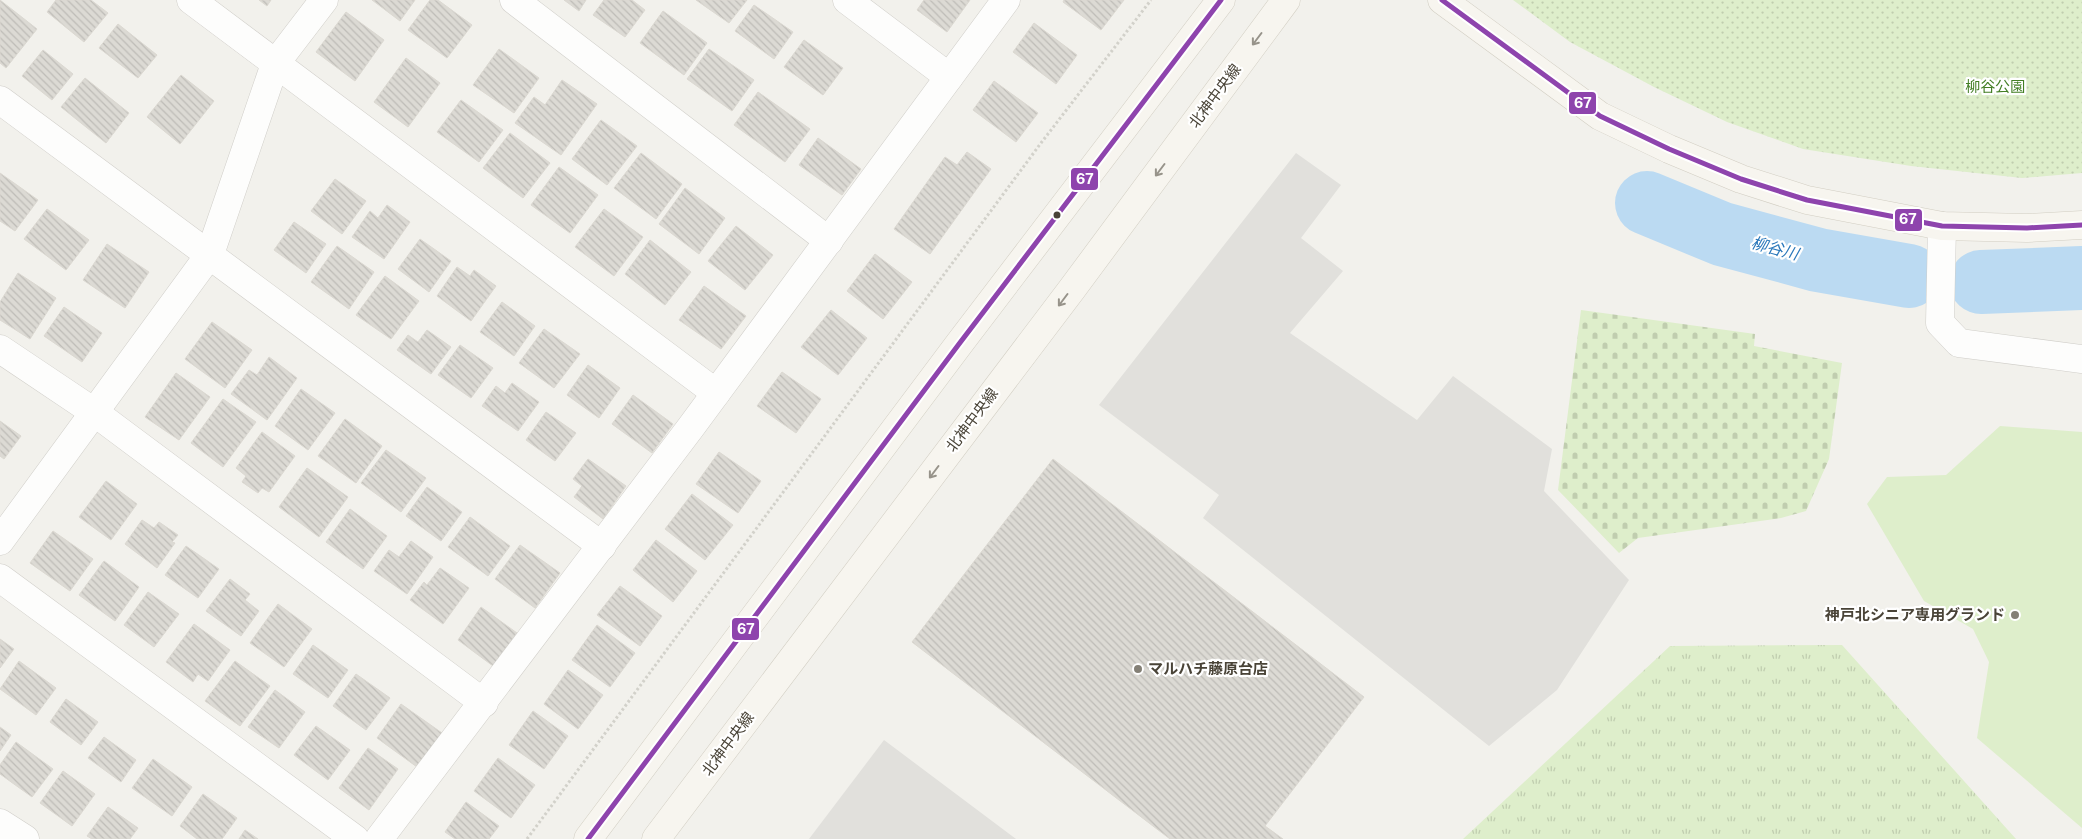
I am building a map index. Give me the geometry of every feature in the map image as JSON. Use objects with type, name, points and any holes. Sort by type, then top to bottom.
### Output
[{"type":"street","points":[[190,0],[716,393]]},
{"type":"street","points":[[0,541],[210,254],[275,64],[324,0]]},
{"type":"street","points":[[514,0],[829,241]]},
{"type":"street","points":[[847,0],[949,77]]},
{"type":"street","points":[[379,839],[602,546],[1006,0]]},
{"type":"street","points":[[588,839],[964,336],[1221,0]]},
{"type":"street","name":"北神中央線","points":[[656,839],[1072,289],[1286,0]]},
{"type":"street","points":[[1442,0],[1600,116],[1669,149],[1741,180],[1807,200],[1942,226],[2027,228],[2082,225]]},
{"type":"street","points":[[0,100],[602,546]]},
{"type":"street","points":[[1942,226],[1940,323],[1959,343],[2082,359]]},
{"type":"street","points":[[0,349],[94,412],[484,703]]},
{"type":"street","points":[[0,578],[355,839]]},
{"type":"street","points":[[0,823],[24,839]]},
{"type":"path","points":[[527,839],[1041,143],[1151,0]]},
{"type":"green space","name":"柳谷公園","points":[[1513,0],[2082,0],[2082,173],[2022,178],[1911,166],[1803,149],[1727,122],[1654,87],[1570,42]]},
{"type":"green space","points":[[1581,310],[1755,334],[1754,346],[1842,363],[1829,459],[1806,511],[1781,518],[1638,538],[1619,553],[1558,490]]},
{"type":"green space","name":"神戸北シニア専用グランド","points":[[2000,426],[2082,432],[2082,828],[1977,738],[1989,662],[1973,629],[1924,601],[1867,504],[1887,477],[1946,475]]},
{"type":"green space","points":[[1842,645],[2016,839],[1463,839],[1670,646]]},
{"type":"shaded area","points":[[1296,153],[1341,185],[1301,238],[1343,271],[1290,333],[1417,420],[1453,376],[1552,449],[1544,491],[1629,580],[1557,690],[1489,746],[1203,518],[1219,495],[1099,405]]},
{"type":"shaded area","points":[[884,740],[1016,839],[809,839]]},
{"type":"building","points":[[0,0],[37,29],[6,68],[0,63]]},
{"type":"building","points":[[56,0],[91,0],[108,13],[84,42],[47,12]]},
{"type":"building","points":[[259,0],[271,0],[267,6]]},
{"type":"building","points":[[372,0],[415,0],[400,21]]},
{"type":"building","points":[[430,0],[438,0],[472,25],[447,58],[408,30]]},
{"type":"building","points":[[564,0],[586,0],[579,11]]},
{"type":"building","points":[[604,0],[632,0],[645,10],[625,37],[593,15]]},
{"type":"building","points":[[696,0],[747,0],[729,23]]},
{"type":"building","points":[[924,0],[970,0],[947,32],[917,10]]},
{"type":"building","points":[[1064,0],[1124,0],[1101,30],[1063,2]]},
{"type":"building","points":[[754,5],[793,32],[774,59],[735,31]]},
{"type":"building","points":[[663,11],[707,43],[684,75],[640,43]]},
{"type":"building","points":[[346,12],[384,40],[355,81],[316,52]]},
{"type":"building","points":[[1034,23],[1077,55],[1056,84],[1013,52]]},
{"type":"building","points":[[118,24],[157,55],[138,78],[99,48]]},
{"type":"building","points":[[804,40],[843,68],[823,95],[784,67]]},
{"type":"building","points":[[499,49],[539,78],[514,113],[473,85]]},
{"type":"building","points":[[709,49],[754,80],[732,111],[687,79]]},
{"type":"building","points":[[43,50],[73,74],[52,100],[22,76]]},
{"type":"building","points":[[406,58],[440,83],[408,127],[374,102]]},
{"type":"building","points":[[181,75],[214,101],[180,144],[147,117]]},
{"type":"building","points":[[85,78],[129,113],[106,143],[61,107]]},
{"type":"building","points":[[562,80],[597,104],[561,155],[515,123],[534,97],[545,105]]},
{"type":"building","points":[[994,81],[1038,113],[1016,142],[973,110]]},
{"type":"building","points":[[758,92],[810,129],[785,162],[734,125]]},
{"type":"building","points":[[461,100],[503,130],[479,162],[437,132]]},
{"type":"building","points":[[601,120],[637,146],[607,185],[572,159]]},
{"type":"building","points":[[510,133],[550,163],[523,198],[483,168]]},
{"type":"building","points":[[818,138],[861,169],[842,195],[799,165]]},
{"type":"building","points":[[967,152],[991,169],[930,254],[894,229],[945,157],[957,165]]},
{"type":"building","points":[[641,153],[682,184],[656,219],[614,188]]},
{"type":"building","points":[[559,167],[598,195],[570,233],[531,205]]},
{"type":"building","points":[[0,173],[38,200],[15,231],[0,221]]},
{"type":"building","points":[[335,179],[366,201],[342,234],[311,211]]},
{"type":"building","points":[[685,188],[725,218],[699,254],[659,224]]},
{"type":"building","points":[[387,205],[410,222],[384,259],[352,237],[370,211],[378,218]]},
{"type":"building","points":[[47,209],[89,240],[66,270],[24,239]]},
{"type":"building","points":[[604,209],[643,237],[614,276],[575,247]]},
{"type":"building","points":[[294,222],[326,244],[306,273],[274,250]]},
{"type":"building","points":[[736,226],[773,255],[745,290],[708,261]]},
{"type":"building","points":[[420,239],[451,261],[429,292],[398,269]]},
{"type":"building","points":[[650,240],[691,272],[665,305],[625,274]]},
{"type":"building","points":[[107,244],[149,272],[125,308],[83,280]]},
{"type":"building","points":[[337,246],[374,272],[349,309],[311,282]]},
{"type":"building","points":[[875,254],[912,282],[883,319],[847,291]]},
{"type":"building","points":[[457,267],[470,276],[474,270],[496,286],[471,321],[437,296]]},
{"type":"building","points":[[18,273],[56,298],[30,339],[0,320],[0,302]]},
{"type":"building","points":[[385,276],[419,301],[391,339],[356,315]]},
{"type":"building","points":[[704,286],[746,316],[721,349],[679,320]]},
{"type":"building","points":[[502,302],[535,326],[514,356],[480,332]]},
{"type":"building","points":[[64,307],[102,333],[82,362],[44,336]]},
{"type":"building","points":[[831,310],[867,338],[838,375],[801,347]]},
{"type":"building","points":[[212,322],[252,350],[225,388],[185,359]]},
{"type":"building","points":[[544,329],[580,354],[554,388],[519,363]]},
{"type":"building","points":[[427,330],[451,347],[431,374],[397,350],[408,335],[418,342]]},
{"type":"building","points":[[460,345],[493,368],[471,398],[438,375]]},
{"type":"building","points":[[269,357],[297,378],[267,420],[231,394],[249,370],[257,375]]},
{"type":"building","points":[[588,365],[620,388],[599,418],[567,395]]},
{"type":"building","points":[[782,372],[821,399],[796,433],[757,406]]},
{"type":"building","points":[[176,373],[210,397],[179,440],[145,417]]},
{"type":"building","points":[[512,383],[539,402],[518,431],[482,406],[496,386],[505,393]]},
{"type":"building","points":[[301,389],[335,413],[308,450],[275,426]]},
{"type":"building","points":[[633,395],[673,424],[652,453],[612,424]]},
{"type":"building","points":[[223,399],[256,422],[223,467],[191,443]]},
{"type":"building","points":[[546,412],[576,433],[555,461],[526,440]]},
{"type":"building","points":[[345,419],[382,446],[356,483],[318,456]]},
{"type":"building","points":[[0,421],[21,436],[4,459],[0,456]]},
{"type":"building","points":[[262,432],[295,456],[269,492],[262,488],[258,493],[242,482],[246,476],[236,468]]},
{"type":"building","points":[[386,450],[426,478],[401,512],[361,483]]},
{"type":"building","points":[[719,452],[761,481],[738,513],[696,484]]},
{"type":"building","points":[[588,459],[626,486],[603,519],[574,497],[582,486],[573,479]]},
{"type":"building","name":"マルハチ藤原台店","points":[[1053,459],[1364,697],[1265,826],[1283,839],[1170,839],[912,642]]},
{"type":"building","points":[[307,468],[348,497],[319,537],[279,507]]},
{"type":"building","points":[[106,481],[137,504],[111,540],[79,517]]},
{"type":"building","points":[[427,487],[462,512],[441,541],[406,516]]},
{"type":"building","points":[[692,494],[733,525],[705,560],[665,529]]},
{"type":"building","points":[[350,509],[387,536],[363,569],[326,542]]},
{"type":"building","points":[[470,517],[510,546],[488,576],[448,547]]},
{"type":"building","points":[[142,520],[154,528],[159,522],[178,535],[172,542],[175,543],[157,568],[125,544]]},
{"type":"building","points":[[53,531],[93,559],[70,591],[30,563]]},
{"type":"building","points":[[656,540],[697,571],[673,602],[633,570]]},
{"type":"building","points":[[411,541],[433,557],[407,594],[374,571],[389,550],[399,557]]},
{"type":"building","points":[[520,545],[560,573],[535,608],[495,579]]},
{"type":"building","points":[[186,546],[219,569],[198,598],[165,575]]},
{"type":"building","points":[[104,561],[139,587],[115,621],[79,595]]},
{"type":"building","points":[[440,568],[469,588],[443,624],[410,600],[424,582],[427,585]]},
{"type":"building","points":[[230,579],[250,594],[245,600],[259,611],[241,636],[206,611]]},
{"type":"building","points":[[620,586],[662,616],[640,646],[597,615]]},
{"type":"building","points":[[148,592],[179,614],[154,647],[124,625]]},
{"type":"building","points":[[278,604],[312,629],[284,667],[250,643]]},
{"type":"building","points":[[481,607],[517,633],[493,666],[458,640]]},
{"type":"building","points":[[194,624],[230,650],[208,681],[198,674],[193,682],[166,662]]},
{"type":"building","points":[[597,625],[635,653],[610,687],[572,660]]},
{"type":"building","points":[[0,639],[14,649],[0,668]]},
{"type":"building","points":[[313,645],[348,670],[328,698],[293,674]]},
{"type":"building","points":[[19,661],[56,688],[36,715],[0,689]]},
{"type":"building","points":[[235,661],[270,686],[240,726],[205,701]]},
{"type":"building","points":[[568,670],[603,695],[578,729],[544,704]]},
{"type":"building","points":[[356,674],[390,698],[366,730],[333,706]]},
{"type":"building","points":[[275,690],[305,712],[279,748],[248,727]]},
{"type":"building","points":[[66,699],[98,722],[81,745],[50,722]]},
{"type":"building","points":[[401,704],[442,733],[417,767],[377,738]]},
{"type":"building","points":[[533,711],[568,736],[544,769],[509,745]]},
{"type":"building","points":[[316,726],[350,750],[328,780],[294,755]]},
{"type":"building","points":[[0,727],[11,735],[0,751]]},
{"type":"building","points":[[104,737],[136,760],[121,782],[88,758]]},
{"type":"building","points":[[16,742],[53,769],[32,797],[0,774],[0,765]]},
{"type":"building","points":[[368,748],[398,769],[369,810],[339,788]]},
{"type":"building","points":[[498,758],[535,785],[511,818],[474,791]]},
{"type":"building","points":[[153,759],[192,787],[172,816],[132,788]]},
{"type":"building","points":[[63,771],[95,794],[72,826],[40,803]]},
{"type":"building","points":[[203,794],[237,818],[222,839],[197,839],[180,826]]},
{"type":"building","points":[[466,802],[499,826],[489,839],[455,839],[445,832]]},
{"type":"building","points":[[108,807],[138,828],[130,839],[92,839],[87,836]]},
{"type":"building","points":[[245,830],[258,839],[239,839]]},
{"type":"waterway","name":"柳谷川","points":[[1647,203],[1722,234],[1818,260],[1909,276]]},
{"type":"waterway","name":"柳谷川","points":[[1981,282],[2082,278]]},
{"type":"transit line","name":"67","points":[[588,839],[959,344],[1221,0]]},
{"type":"transit line","name":"67","points":[[1442,0],[1600,116],[1669,149],[1741,179],[1807,200],[1942,226],[2027,228],[2082,225]]},
{"type":"place","name":"神戸北シニア専用グランド","points":[[2015,615]]},
{"type":"place","name":"マルハチ藤原台店","points":[[1138,669]]}]
